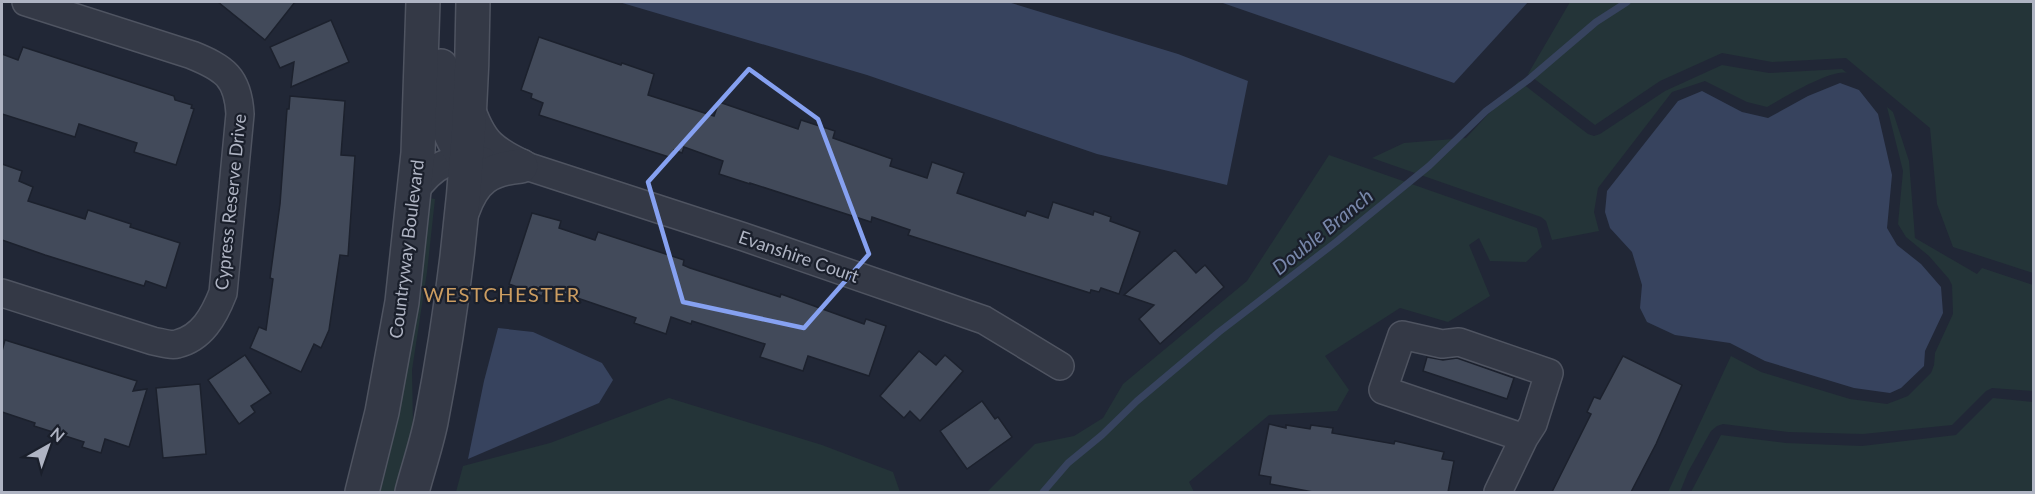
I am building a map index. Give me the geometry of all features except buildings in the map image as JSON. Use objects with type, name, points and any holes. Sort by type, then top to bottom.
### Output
[{"type":"street","name":"Cypress Reserve Drive","points":[[2,293],[153,341],[175,345],[197,335],[215,314],[223,293],[240,114],[239,96],[231,80],[216,65],[192,55],[26,2]]},
{"type":"street","name":"Countryway Boulevard","points":[[362,492],[382,412],[398,324],[418,153],[423,2]]},
{"type":"street","points":[[442,2],[442,108],[458,150],[467,159]]},
{"type":"street","points":[[412,492],[430,423],[453,280],[467,159],[473,2]]},
{"type":"street","name":"Evanshire Court","points":[[470,104],[482,135],[501,153],[525,166],[744,237],[984,320],[1060,366]]},
{"type":"street","name":"Evanshire Court","points":[[414,192],[426,176],[443,163],[467,159],[525,166]]},
{"type":"street","points":[[460,218],[467,199],[482,178],[503,168],[525,166]]},
{"type":"street","points":[[1498,492],[1533,424],[1549,373],[1459,342],[1442,344],[1402,334],[1383,390],[1524,438]]},
{"type":"highlighted area","points":[[749,69],[818,119],[869,254],[804,328],[683,302],[648,182]]},
{"type":"shaded area","points":[[1570,2],[2033,2],[2033,273],[1953,247],[1937,204],[1930,128],[1846,58],[1772,62],[1722,53],[1660,81],[1595,125],[1528,74]]},
{"type":"shaded area","points":[[1722,65],[1769,73],[1842,69],[1847,73],[1830,75],[1767,107],[1747,102],[1705,81],[1672,92],[1598,188],[1594,212],[1599,231],[1552,240],[1546,221],[1541,217],[1372,158],[1404,143],[1466,138],[1519,81],[1588,134],[1594,136],[1665,91]]},
{"type":"shaded area","points":[[1887,107],[1893,112],[1909,161],[1915,238],[1977,274],[1982,268],[2033,285],[2033,391],[1992,388],[1986,391],[1952,425],[1863,434],[1788,432],[1723,424],[1711,431],[1688,472],[1680,492],[1668,492],[1731,356],[1761,372],[1850,399],[1887,404],[1908,396],[1931,373],[1935,353],[1953,314],[1952,285],[1929,256],[1906,237],[1898,224],[1903,171]]},
{"type":"shaded area","points":[[1329,155],[1537,228],[1542,247],[1526,262],[1490,261],[1479,238],[1469,245],[1490,296],[1448,322],[1400,308],[1325,356],[1349,390],[1337,411],[1269,415],[1189,482],[1194,492],[987,492],[1035,444],[1074,436],[1103,418],[1123,384],[1247,281]]},
{"type":"shaded area","points":[[429,198],[435,199],[427,272],[412,370],[413,425],[399,492],[378,492]]},
{"type":"shaded area","points":[[669,398],[822,445],[893,472],[900,492],[456,492],[463,466],[550,443]]},
{"type":"shaded area","points":[[1993,398],[2033,402],[2033,492],[1691,492],[1721,435],[1786,443],[1862,446],[1956,435]]},
{"type":"water","points":[[619,2],[1008,2],[1178,54],[1248,81],[1227,185],[1097,154],[867,75]]},
{"type":"water","points":[[1220,2],[1528,2],[1454,83]]},
{"type":"water","points":[[1840,83],[1859,90],[1878,114],[1892,175],[1887,228],[1897,245],[1921,264],[1941,287],[1943,313],[1925,351],[1924,366],[1901,388],[1890,393],[1854,388],[1765,361],[1730,343],[1675,335],[1647,322],[1640,308],[1642,285],[1632,252],[1610,228],[1605,212],[1607,191],[1678,101],[1702,91],[1742,112],[1768,118],[1808,96]]},
{"type":"water","points":[[498,328],[533,332],[602,363],[613,380],[599,403],[468,459],[484,381]]},
{"type":"waterway","name":"Double Branch","points":[[1043,492],[1068,463],[1219,332],[1336,242],[1429,166],[1486,111],[1528,80],[1596,22],[1627,2]]},
{"type":"district","name":"WESTCHESTER","points":[[502,294]]}]
